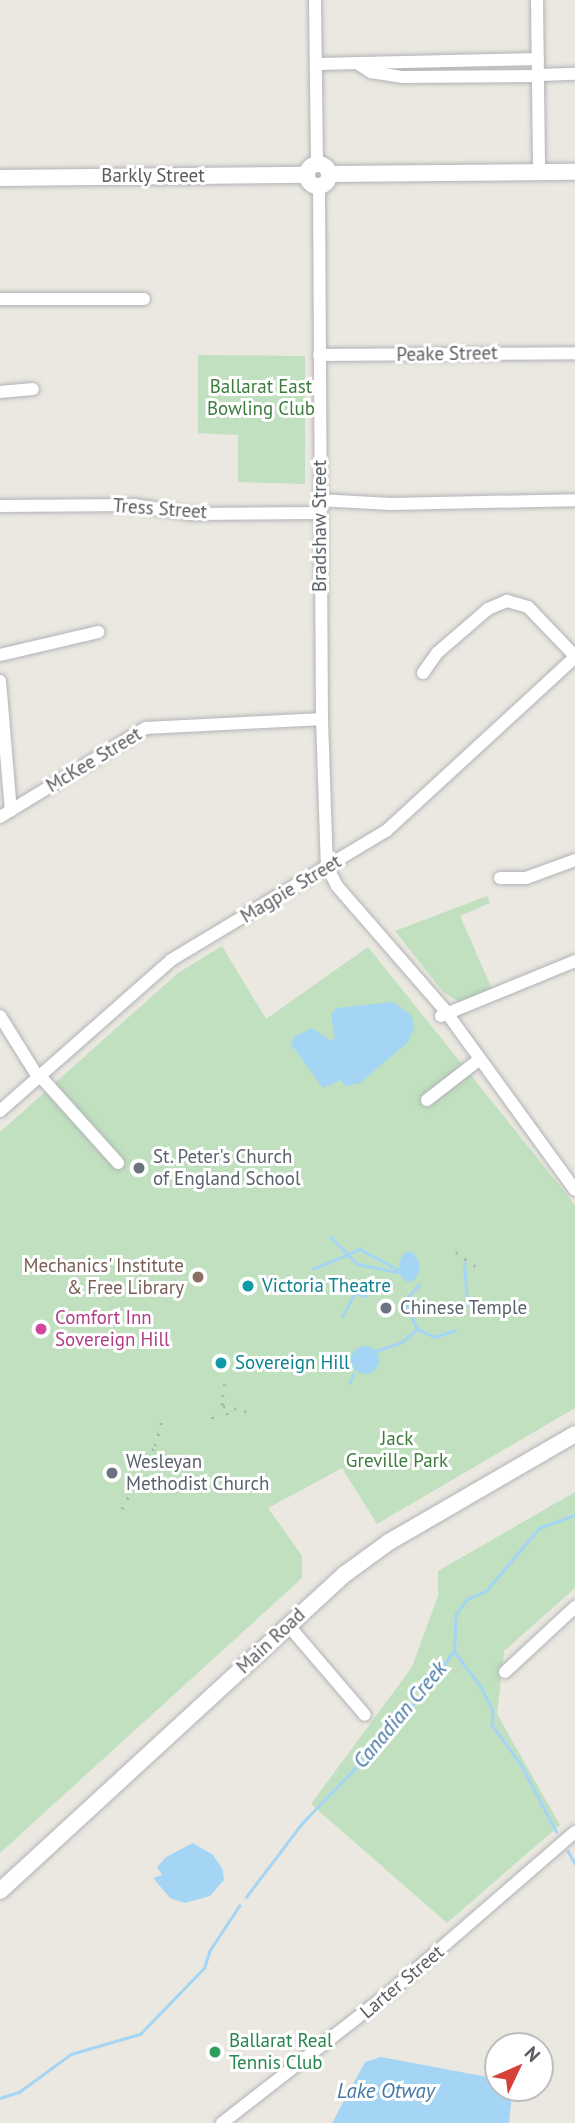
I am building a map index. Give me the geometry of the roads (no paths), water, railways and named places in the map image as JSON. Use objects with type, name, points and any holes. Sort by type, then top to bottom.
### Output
[{"type":"main road","name":"Barkly Street","points":[[0,178],[575,172]]},
{"type":"main road","name":"Main Road","points":[[0,1891],[288,1625],[389,1542],[575,1434]]},
{"type":"street","name":"Bradshaw Street","points":[[315,0],[321,719],[327,867]]},
{"type":"street","points":[[537,0],[540,172]]},
{"type":"street","points":[[317,64],[538,59]]},
{"type":"street","points":[[357,63],[371,72],[402,77],[575,74]]},
{"type":"street","points":[[0,299],[144,299]]},
{"type":"street","name":"Peake Street","points":[[318,355],[575,353]]},
{"type":"street","points":[[0,392],[33,389]]},
{"type":"street","name":"Tress Street","points":[[0,506],[134,505],[191,514],[319,506],[575,500]]},
{"type":"street","points":[[423,673],[441,650],[488,609],[513,601],[531,609],[575,657]]},
{"type":"street","points":[[0,655],[97,632]]},
{"type":"street","name":"Magpie Street","points":[[0,1111],[172,960],[393,825],[575,657]]},
{"type":"street","points":[[0,681],[6,814]]},
{"type":"street","name":"McKee Street","points":[[6,814],[146,728],[321,719]]},
{"type":"street","points":[[500,878],[524,879],[575,860]]},
{"type":"street","points":[[327,867],[341,877],[365,916],[489,1076]]},
{"type":"street","points":[[444,1015],[575,961]]},
{"type":"street","points":[[444,1015],[477,1062],[548,1150],[575,1190]]},
{"type":"street","points":[[0,1016],[39,1076],[118,1163]]},
{"type":"street","points":[[427,1100],[477,1062]]},
{"type":"street","points":[[548,1150],[575,1179]]},
{"type":"street","points":[[506,1672],[575,1607]]},
{"type":"street","points":[[288,1625],[365,1715]]},
{"type":"street","name":"Larter Street","points":[[222,2123],[389,1993],[575,1832]]},
{"type":"water","points":[[393,1002],[412,1016],[414,1029],[408,1042],[360,1083],[346,1086],[340,1080],[323,1088],[291,1044],[294,1037],[312,1028],[331,1041],[335,1037],[331,1015],[336,1008]]},
{"type":"water","points":[[365,1346],[375,1350],[379,1360],[375,1370],[365,1374],[355,1370],[351,1360],[355,1350]]},
{"type":"water","points":[[193,1843],[213,1855],[223,1870],[224,1880],[210,1896],[185,1903],[170,1898],[153,1878],[162,1875],[157,1867],[166,1857]]},
{"type":"water","name":"Lake Otway","points":[[381,2057],[484,2076],[484,2102],[511,2102],[509,2123],[332,2123],[365,2062]]},
{"type":"waterway","points":[[331,1237],[357,1264],[402,1273]]},
{"type":"waterway","points":[[313,1269],[360,1249],[410,1276]]},
{"type":"waterway","points":[[407,1256],[411,1260],[407,1264],[403,1260],[407,1256]]},
{"type":"waterway","points":[[461,1313],[467,1302],[464,1262]]},
{"type":"waterway","points":[[375,1351],[402,1342],[417,1329],[404,1301],[419,1285]]},
{"type":"waterway","points":[[342,1317],[355,1293],[366,1296]]},
{"type":"waterway","points":[[417,1329],[435,1337],[455,1330]]},
{"type":"waterway","points":[[350,1383],[353,1374]]},
{"type":"waterway","name":"Canadian Creek","points":[[246,1897],[303,1822],[392,1730],[438,1674],[454,1650],[456,1614],[467,1599],[486,1591],[539,1528],[575,1515]]},
{"type":"waterway","points":[[455,1652],[481,1687],[493,1711],[492,1725],[521,1764],[556,1831]]},
{"type":"waterway","points":[[568,1851],[575,1863]]},
{"type":"waterway","name":"Canadian Creek","points":[[0,2098],[19,2092],[71,2054],[140,2034],[204,1968],[210,1950],[239,1906]]},
{"type":"railway","points":[[456,1252],[475,1266]]},
{"type":"railway","points":[[225,1384],[222,1403],[228,1416]]},
{"type":"railway","points":[[223,1406],[249,1412]]},
{"type":"railway","points":[[212,1419],[214,1408]]},
{"type":"railway","points":[[122,1509],[155,1446],[163,1416]]},
{"type":"place","name":"St. Peter's Church of England School","points":[[139,1168]]},
{"type":"place","name":"Mechanics' Institute & Free Library","points":[[198,1277]]},
{"type":"place","name":"Victoria Theatre","points":[[248,1286]]},
{"type":"place","name":"Chinese Temple","points":[[386,1308]]},
{"type":"place","name":"Comfort Inn Sovereign Hill","points":[[41,1329]]},
{"type":"place","name":"Sovereign Hill","points":[[221,1363]]},
{"type":"place","name":"Wesleyan Methodist Church","points":[[112,1473]]},
{"type":"place","name":"Ballarat Real Tennis Club","points":[[215,2052]]},
{"type":"park label","name":"Ballarat East Bowling Club","points":[[261,398]]},
{"type":"park label","name":"Jack Greville Park","points":[[397,1450]]}]
